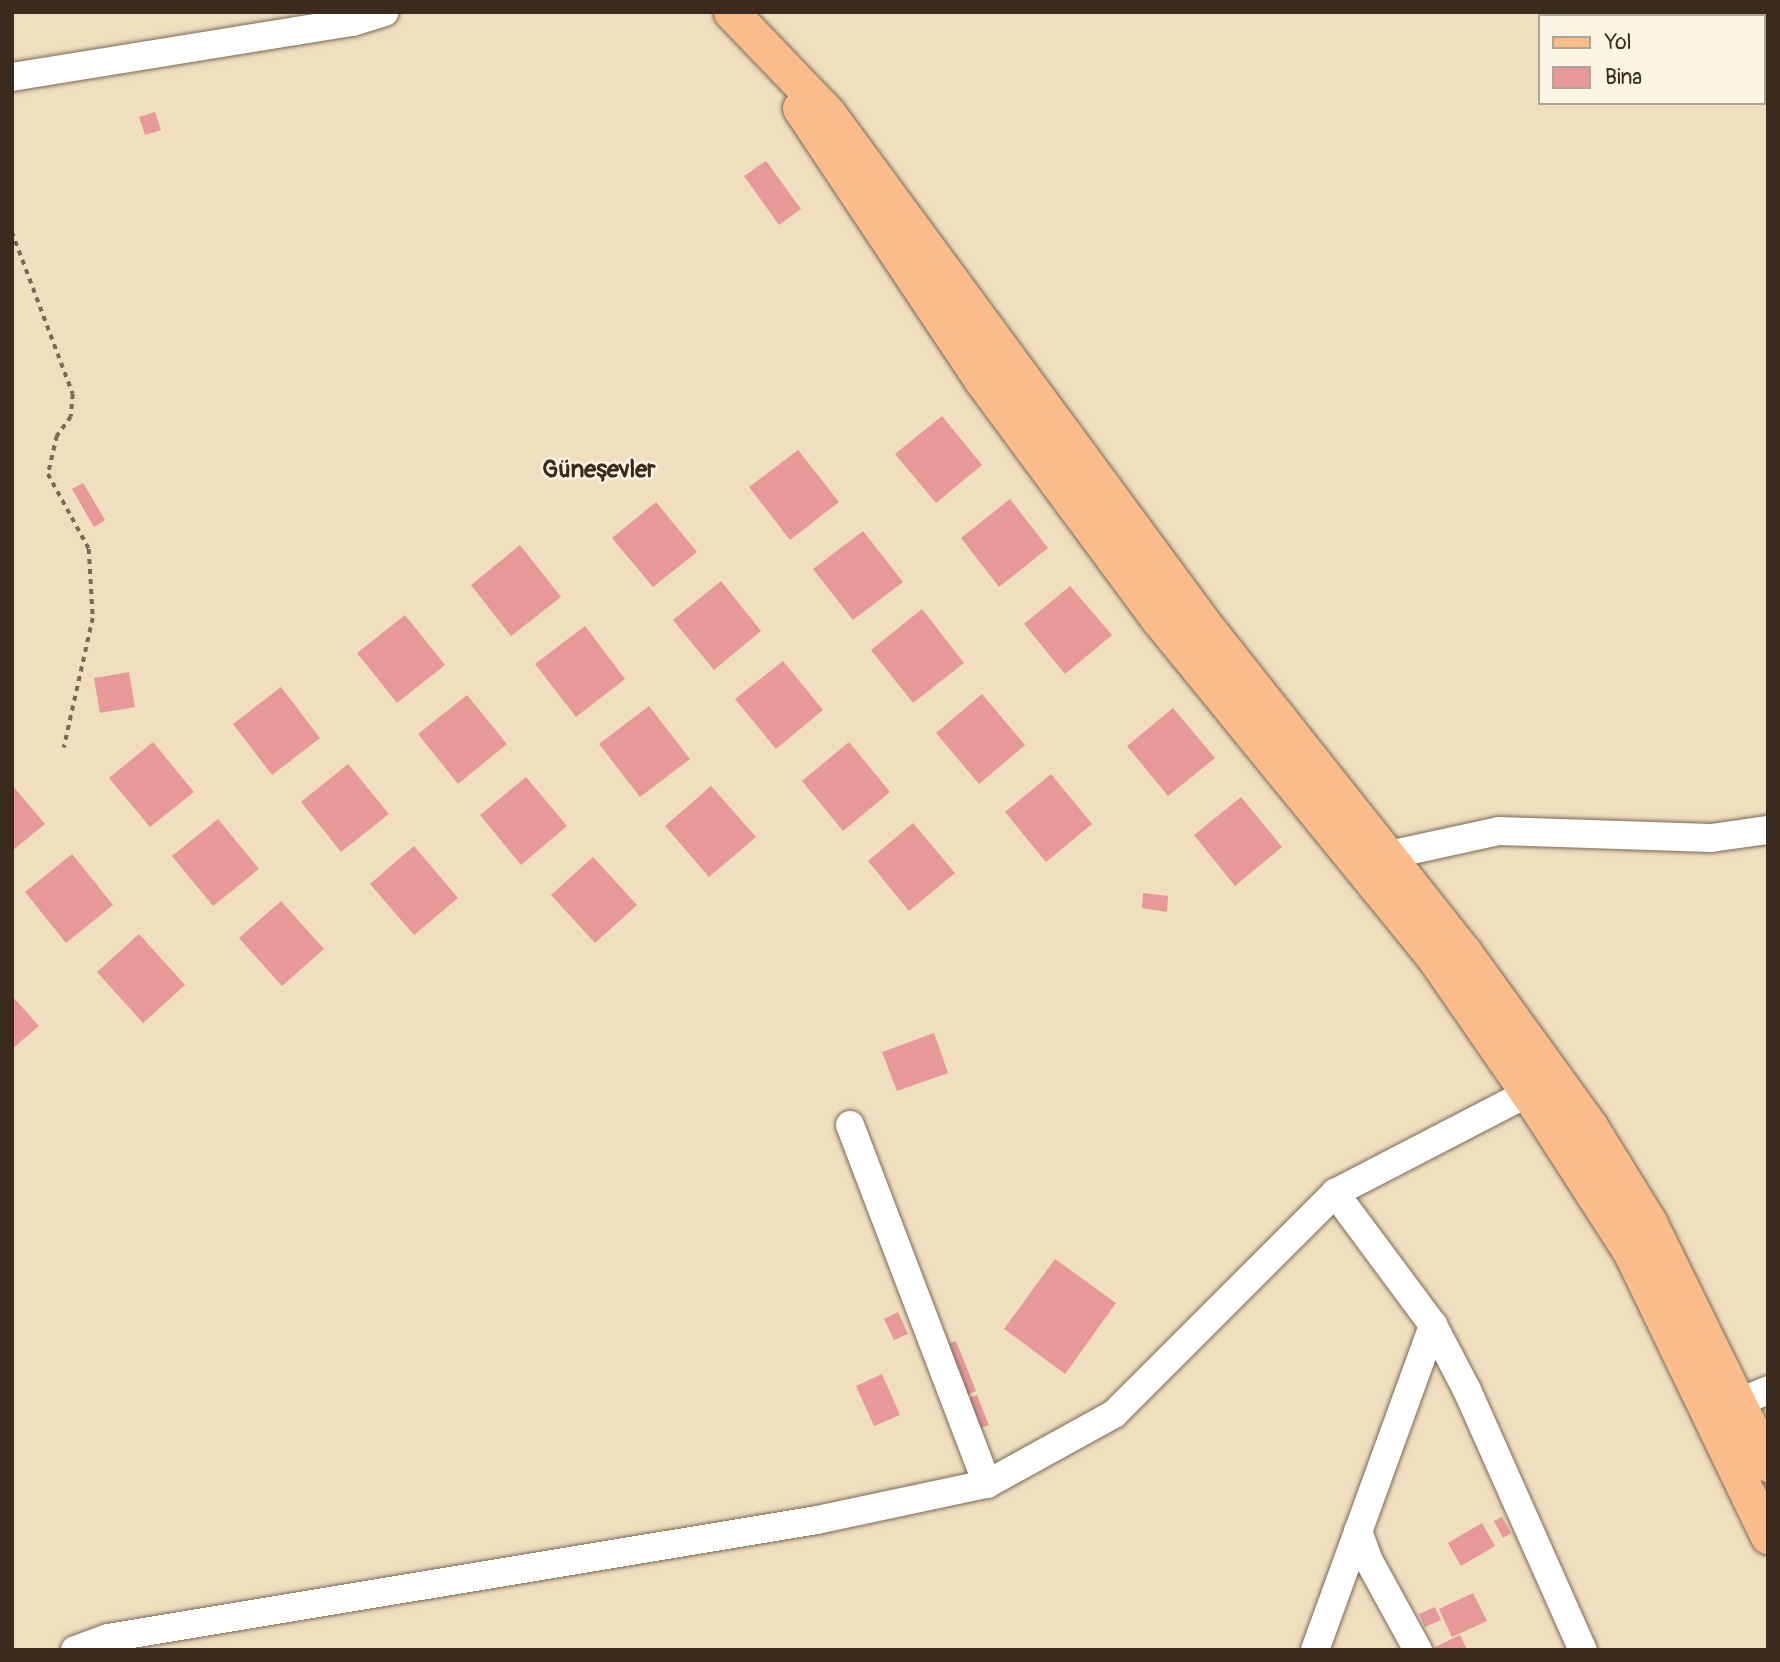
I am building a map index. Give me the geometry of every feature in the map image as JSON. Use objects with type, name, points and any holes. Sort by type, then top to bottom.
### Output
[{"type":"main road","points":[[731,12],[772,60],[827,112],[1204,624],[1390,855],[1590,1126],[1753,1396],[1768,1464]]},
{"type":"main road","points":[[772,60],[819,141],[982,381],[1159,620],[1433,957],[1528,1093],[1630,1251],[1768,1536]]},
{"type":"street","points":[[12,77],[352,22],[384,12]]},
{"type":"street","points":[[1390,855],[1499,831],[1711,838],[1768,830]]},
{"type":"street","points":[[75,1650],[108,1638],[817,1520],[987,1484],[1114,1414],[1335,1193],[1528,1093]]},
{"type":"street","points":[[850,1125],[987,1484]]},
{"type":"street","points":[[1335,1193],[1433,1325],[1467,1390],[1583,1650]]},
{"type":"street","points":[[1315,1650],[1433,1325]]},
{"type":"street","points":[[1358,1531],[1369,1561],[1418,1650]]},
{"type":"path","points":[[12,232],[73,394],[71,417],[57,436],[48,474],[89,549],[93,618],[64,748]]},
{"type":"building","points":[[155,112],[161,130],[145,135],[139,117]]},
{"type":"building","points":[[766,161],[801,209],[779,225],[744,176]]},
{"type":"building","points":[[942,416],[982,465],[936,503],[895,454]]},
{"type":"building","points":[[798,450],[839,502],[790,540],[749,487]]},
{"type":"building","points":[[83,483],[105,520],[94,527],[72,489]]},
{"type":"building","points":[[1010,499],[1048,548],[999,587],[961,538]]},
{"type":"building","points":[[656,502],[697,552],[653,587],[612,538]]},
{"type":"building","points":[[863,531],[903,582],[853,620],[813,569]]},
{"type":"building","points":[[520,545],[561,597],[511,636],[471,585]]},
{"type":"building","points":[[721,581],[761,631],[714,670],[673,620]]},
{"type":"building","points":[[1070,586],[1112,635],[1065,674],[1024,624]]},
{"type":"building","points":[[922,609],[964,663],[913,703],[871,650]]},
{"type":"building","points":[[405,615],[445,665],[397,703],[357,653]]},
{"type":"building","points":[[585,626],[625,679],[576,717],[535,664]]},
{"type":"building","points":[[783,661],[823,710],[776,749],[735,699]]},
{"type":"building","points":[[129,672],[135,707],[100,713],[94,678]]},
{"type":"building","points":[[281,687],[320,738],[272,775],[233,724]]},
{"type":"building","points":[[982,694],[1025,745],[979,784],[936,733]]},
{"type":"building","points":[[467,695],[507,744],[458,784],[418,734]]},
{"type":"building","points":[[649,706],[690,759],[640,797],[599,744]]},
{"type":"building","points":[[1173,708],[1215,758],[1168,796],[1127,746]]},
{"type":"building","points":[[153,742],[194,792],[150,827],[109,778]]},
{"type":"building","points":[[849,742],[890,792],[843,831],[802,781]]},
{"type":"building","points":[[348,764],[389,814],[341,852],[301,802]]},
{"type":"building","points":[[1051,774],[1092,824],[1046,862],[1005,812]]},
{"type":"building","points":[[526,777],[567,826],[521,865],[480,815]]},
{"type":"building","points":[[12,785],[45,824],[12,851]]},
{"type":"building","points":[[711,786],[756,837],[709,877],[665,826]]},
{"type":"building","points":[[1241,797],[1282,847],[1235,886],[1194,835]]},
{"type":"building","points":[[218,819],[259,869],[213,906],[172,856]]},
{"type":"building","points":[[913,823],[955,873],[909,911],[868,861]]},
{"type":"building","points":[[414,846],[458,898],[414,935],[370,884]]},
{"type":"building","points":[[72,854],[113,905],[66,943],[25,892]]},
{"type":"building","points":[[593,857],[637,905],[595,943],[551,895]]},
{"type":"building","points":[[1143,893],[1168,896],[1167,912],[1142,908]]},
{"type":"building","points":[[281,901],[324,949],[282,986],[239,938]]},
{"type":"building","points":[[139,934],[185,985],[143,1023],[97,972]]},
{"type":"building","points":[[12,996],[39,1026],[12,1049]]},
{"type":"building","points":[[934,1033],[948,1073],[897,1091],[882,1052]]},
{"type":"building","points":[[1055,1259],[1116,1303],[1065,1374],[1004,1329]]},
{"type":"building","points":[[898,1312],[908,1334],[894,1340],[884,1319]]},
{"type":"building","points":[[956,1341],[976,1391],[962,1397],[942,1346]]},
{"type":"building","points":[[882,1374],[900,1415],[874,1426],[856,1386]]},
{"type":"building","points":[[977,1395],[989,1425],[975,1430],[963,1400]]},
{"type":"building","points":[[1502,1517],[1511,1533],[1503,1538],[1494,1521]]},
{"type":"building","points":[[1482,1523],[1495,1546],[1461,1566],[1448,1543]]},
{"type":"building","points":[[1473,1593],[1487,1621],[1452,1637],[1439,1609]]},
{"type":"building","points":[[1435,1607],[1441,1620],[1425,1627],[1419,1614]]},
{"type":"building","points":[[1460,1635],[1467,1650],[1436,1650],[1435,1647]]},
{"type":"district","name":"Güneşevler","points":[[599,470]]}]
